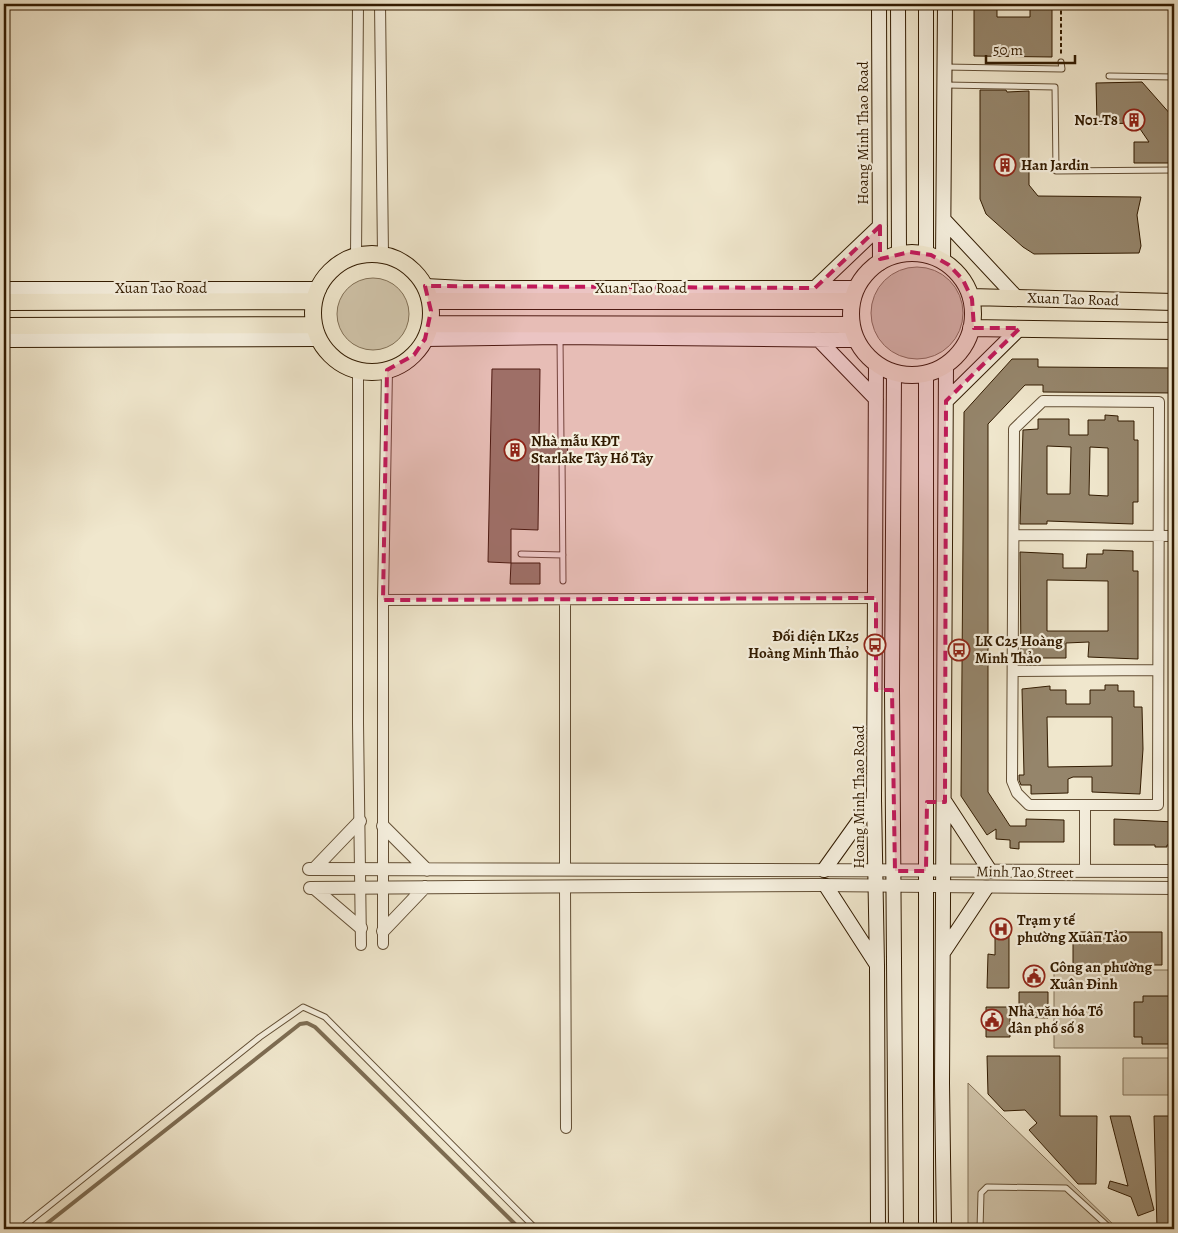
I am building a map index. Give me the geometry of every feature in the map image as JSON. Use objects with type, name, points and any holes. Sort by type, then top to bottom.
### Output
[{"type":"main road","name":"Hoang Minh Thao Road","points":[[879,4],[880,263]]},
{"type":"main road","points":[[898,4],[899,255]]},
{"type":"main road","points":[[926,4],[926,255]]},
{"type":"main road","points":[[943,262],[945,4]]},
{"type":"main road","points":[[944,220],[1016,297]]},
{"type":"main road","points":[[815,288],[880,226]]},
{"type":"main road","points":[[910,252],[926,255],[943,262],[963,280],[971,297],[973,320],[968,340],[956,357],[946,365],[926,374],[894,374],[867,357],[854,333],[855,294],[872,267],[910,252]]},
{"type":"main road","points":[[383,255],[405,264],[425,286],[430,302],[428,332],[414,356],[397,367],[378,372],[358,371],[340,363],[315,332],[316,295],[330,270],[344,261],[356,256],[383,255]]},
{"type":"main road","name":"Xuan Tao Road","points":[[425,286],[464,288],[815,288],[855,294]]},
{"type":"main road","name":"Xuan Tao Road","points":[[4,289],[316,295]]},
{"type":"main road","name":"Xuan Tao Road","points":[[430,302],[855,294]]},
{"type":"main road","name":"Xuan Tao Road","points":[[4,302],[316,295]]},
{"type":"main road","name":"Xuan Tao Road","points":[[971,297],[1174,302]]},
{"type":"main road","points":[[4,326],[315,332]]},
{"type":"main road","name":"Xuan Tao Road","points":[[971,328],[1174,331]]},
{"type":"main road","points":[[946,401],[1020,328]]},
{"type":"main road","points":[[4,340],[315,332]]},
{"type":"main road","points":[[428,332],[854,333]]},
{"type":"main road","points":[[428,332],[560,337],[818,339],[854,333]]},
{"type":"main road","points":[[818,339],[876,399]]},
{"type":"main road","name":"Hoang Minh Thao Road","points":[[876,364],[874,800],[878,1229]]},
{"type":"main road","points":[[944,1229],[942,1083],[946,365]]},
{"type":"main road","points":[[894,374],[892,690],[895,870],[896,1229]]},
{"type":"main road","points":[[926,374],[926,1229]]},
{"type":"main road","points":[[876,690],[892,690]]},
{"type":"main road","points":[[824,870],[874,800]]},
{"type":"main road","points":[[926,802],[945,802]]},
{"type":"main road","points":[[945,802],[990,871]]},
{"type":"main road","points":[[821,886],[877,966],[895,965]]},
{"type":"main road","points":[[944,951],[986,888]]},
{"type":"main road","points":[[926,1083],[942,1083]]},
{"type":"street","points":[[356,256],[358,4]]},
{"type":"street","points":[[380,4],[383,255]]},
{"type":"street","points":[[383,944],[383,600],[387,370]]},
{"type":"street","points":[[358,371],[358,724],[361,945]]},
{"type":"street","points":[[1043,401],[1159,402],[1158,536],[1158,805],[1029,805],[1017,793],[1012,781],[1014,429],[1043,401]]},
{"type":"street","points":[[1014,535],[1174,536]]},
{"type":"street","points":[[383,600],[565,601],[876,598]]},
{"type":"street","points":[[565,601],[565,870]]},
{"type":"street","points":[[1013,671],[1158,670]]},
{"type":"street","points":[[1085,806],[1085,870]]},
{"type":"street","name":"Minh Tao Street","points":[[360,821],[312,869],[1174,871]]},
{"type":"street","points":[[383,826],[427,870]]},
{"type":"street","name":"Minh Tao Street","points":[[361,928],[312,888],[821,886],[1174,888]]},
{"type":"street","points":[[565,887],[566,1128]]},
{"type":"street","points":[[383,931],[425,888]]},
{"type":"lane","points":[[945,68],[1062,69],[1061,62]]},
{"type":"lane","points":[[1110,76],[1174,77]]},
{"type":"lane","points":[[945,85],[1056,87],[1056,171],[1174,170]]},
{"type":"lane","points":[[560,337],[561,443]]},
{"type":"lane","points":[[562,457],[563,581]]},
{"type":"lane","points":[[521,554],[562,555]]},
{"type":"lane","points":[[20,1229],[297,1009],[325,1017],[536,1229]]},
{"type":"lane","points":[[980,1229],[980,1199],[984,1188],[1061,1187],[1071,1190],[1112,1229]]},
{"type":"path","points":[[1061,4],[1061,62]]},
{"type":"highlighted area","points":[[880,226],[880,259],[910,252],[931,255],[949,265],[963,280],[972,299],[974,328],[1020,328],[946,401],[945,802],[927,802],[926,871],[895,871],[892,690],[876,690],[876,598],[383,600],[387,370],[414,355],[425,339],[431,311],[425,286],[815,288]]},
{"type":"shaded area","points":[[908,267],[926,267],[943,274],[956,287],[963,304],[963,322],[956,339],[943,352],[926,359],[908,359],[891,352],[878,339],[871,322],[871,304],[878,287],[891,274]]},
{"type":"shaded area","points":[[380,278],[399,288],[407,300],[409,314],[407,328],[399,340],[387,348],[366,350],[347,340],[339,328],[337,307],[347,288],[359,280]]},
{"type":"shaded area","points":[[1054,970],[1174,970],[1174,1048],[1054,1048]]},
{"type":"shaded area","points":[[1123,1058],[1174,1058],[1174,1095],[1123,1095]]},
{"type":"shaded area","points":[[968,1083],[1118,1229],[968,1229]]},
{"type":"building","points":[[974,4],[997,4],[997,17],[1030,17],[1030,4],[1052,4],[1052,57],[974,56]]},
{"type":"building","name":"N01-T8","points":[[1142,82],[1172,116],[1172,163],[1134,163],[1134,142],[1149,142],[1136,123],[1097,124],[1096,83]]},
{"type":"building","name":"Han Jardin","points":[[980,90],[1029,91],[1029,185],[1038,196],[1141,197],[1137,215],[1141,246],[1139,253],[1034,254],[1023,247],[986,214],[980,199]]},
{"type":"building","points":[[1012,359],[1038,359],[1038,367],[1174,368],[1174,393],[1043,392],[1043,385],[1025,385],[988,424],[988,792],[1010,826],[1026,826],[1026,819],[1064,820],[1064,842],[1019,842],[1019,849],[1010,848],[1010,840],[996,839],[996,829],[987,835],[961,796],[964,412]]},
{"type":"building","name":"Nhà mẫu KĐT Starlake Tây Hồ Tây","points":[[492,369],[540,369],[539,443],[557,443],[561,447],[568,443],[567,457],[562,453],[558,457],[539,457],[538,530],[511,529],[511,563],[488,562]]},
{"type":"building","points":[[1105,415],[1118,416],[1118,421],[1134,421],[1134,440],[1138,440],[1138,502],[1133,502],[1133,524],[1047,521],[1047,524],[1020,524],[1023,430],[1038,429],[1038,419],[1069,419],[1069,435],[1088,435],[1088,420],[1105,420]],"holes":[[[1047,446],[1071,447],[1070,494],[1047,494]],[[1090,447],[1108,448],[1108,496],[1089,495]]]},
{"type":"building","points":[[1103,550],[1133,551],[1133,571],[1138,571],[1138,659],[1088,657],[1089,642],[1066,643],[1066,658],[1021,658],[1020,552],[1063,554],[1063,568],[1086,568],[1087,554],[1103,554]],"holes":[[[1047,580],[1108,581],[1108,631],[1047,631]]]},
{"type":"building","points":[[511,563],[540,563],[540,584],[510,584]]},
{"type":"building","points":[[1105,685],[1118,685],[1118,691],[1134,691],[1134,707],[1142,707],[1143,749],[1140,794],[1092,792],[1092,777],[1073,777],[1068,779],[1068,793],[1031,794],[1031,785],[1021,785],[1019,780],[1019,775],[1024,775],[1022,689],[1050,686],[1050,690],[1066,690],[1066,704],[1090,704],[1090,690],[1105,690]],"holes":[[[1047,717],[1112,717],[1112,766],[1048,767]]]},
{"type":"building","points":[[1114,819],[1174,822],[1174,845],[1155,847],[1155,845],[1114,845]]},
{"type":"building","points":[[995,924],[1009,924],[1009,988],[987,988],[988,954],[995,955]]},
{"type":"building","points":[[1073,932],[1162,932],[1162,965],[1073,965]]},
{"type":"building","points":[[1019,992],[1048,992],[1048,1018],[1010,1017],[1010,1037],[986,1037],[986,1007],[1019,1007]]},
{"type":"building","points":[[1143,996],[1174,996],[1174,1044],[1142,1044],[1142,1037],[1134,1037],[1134,1002],[1143,1002]]},
{"type":"building","points":[[987,1056],[1060,1056],[1060,1116],[1097,1116],[1096,1184],[1078,1184],[1029,1130],[1037,1123],[1025,1110],[1004,1111],[988,1094]]},
{"type":"building","points":[[1110,1116],[1130,1116],[1154,1210],[1138,1216],[1131,1197],[1108,1188],[1110,1181],[1128,1186]]},
{"type":"building","points":[[1154,1116],[1174,1116],[1174,1229],[1157,1229]]},
{"type":"waterway","points":[[40,1229],[300,1024],[307,1023],[315,1027],[520,1229]]},
{"type":"place","name":"N01-T8","points":[[1134,120]]},
{"type":"place","name":"Han Jardin","points":[[1005,165]]},
{"type":"place","name":"Nhà mẫu KĐT Starlake Tây Hồ Tây","points":[[515,450]]},
{"type":"place","name":"Đối diện LK25 Hoàng Minh Thảo","points":[[875,645]]},
{"type":"place","name":"LK C25 Hoàng Minh Thảo","points":[[959,650]]},
{"type":"place","name":"Trạm y tế phường Xuân Tảo","points":[[1001,929]]},
{"type":"place","name":"Công an phường Xuân Đỉnh","points":[[1034,976]]},
{"type":"place","name":"Nhà văn hóa Tổ dân phố số 8","points":[[992,1020]]}]
